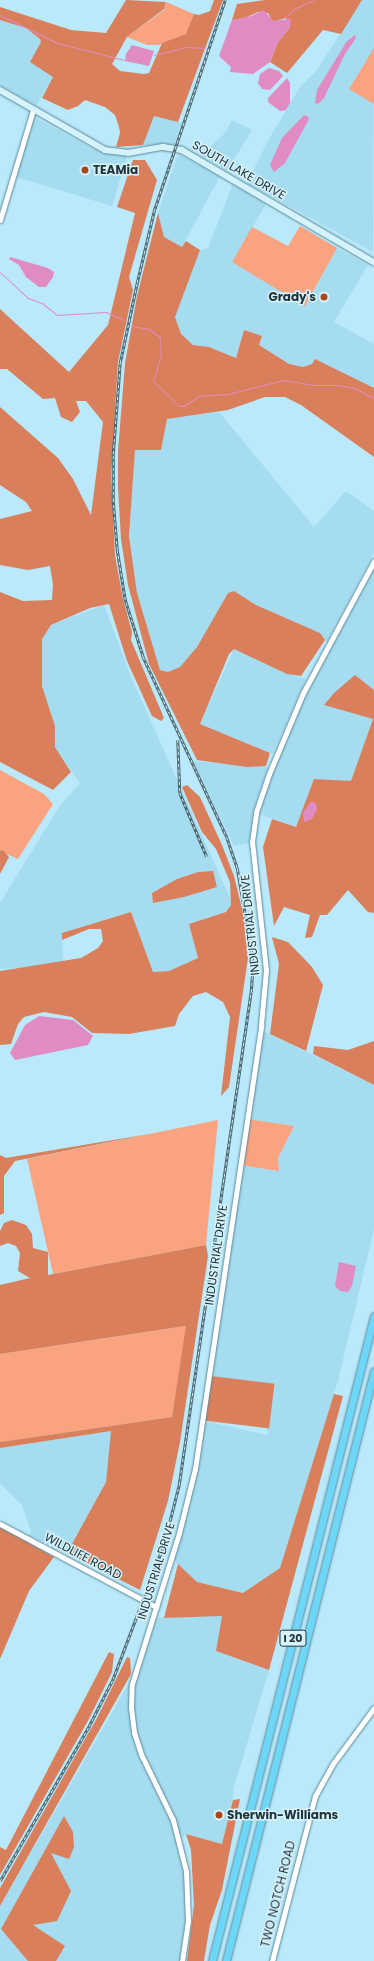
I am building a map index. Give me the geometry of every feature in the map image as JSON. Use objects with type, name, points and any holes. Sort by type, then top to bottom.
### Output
[{"type":"highway","name":"I 20","points":[[212,1961],[374,1316]]},
{"type":"highway","name":"I 20","points":[[226,1961],[374,1371]]},
{"type":"main road","name":"SOUTH LAKE DRIVE","points":[[0,90],[106,150],[128,152],[161,147],[182,150],[374,262]]},
{"type":"street","points":[[0,220],[33,110]]},
{"type":"street","name":"INDUSTRIAL DRIVE","points":[[182,1961],[189,1908],[184,1858],[173,1820],[141,1754],[131,1713],[134,1677],[188,1501],[199,1448],[265,993],[266,970],[252,842],[256,812],[269,774],[303,693],[374,561]]},
{"type":"street","name":"WILDLIFE ROAD","points":[[0,1524],[156,1607]]},
{"type":"street","name":"TWO NOTCH ROAD","points":[[272,1961],[315,1796],[332,1765],[374,1708]]},
{"type":"shaded area","points":[[126,0],[166,2],[164,9],[127,37],[112,64],[120,71],[144,74],[149,73],[162,43],[186,34],[194,14],[199,15],[210,11],[214,0],[223,0],[178,122],[154,116],[143,145],[116,147],[120,133],[119,127],[115,115],[105,107],[85,100],[78,106],[68,110],[42,98],[53,77],[30,62],[41,42],[40,39],[26,28],[0,20],[0,7],[71,30],[106,33]]},
{"type":"shaded area","points":[[265,0],[362,0],[341,34],[323,30],[287,73],[270,62],[278,42],[290,27],[286,18],[273,22],[268,13],[258,12],[240,20],[232,20],[237,4]]},
{"type":"shaded area","points":[[362,0],[374,0],[373,252],[247,183],[269,139],[300,87],[317,70]]},
{"type":"shaded area","points":[[166,2],[194,14],[187,34],[159,45],[147,45],[127,37],[164,10]]},
{"type":"shaded area","points":[[264,10],[273,21],[291,19],[290,27],[278,42],[270,62],[253,74],[230,72],[231,67],[219,56],[232,20],[251,16]]},
{"type":"shaded area","points":[[0,20],[26,28],[40,39],[53,77],[36,106],[0,85]]},
{"type":"shaded area","points":[[355,35],[356,38],[345,54],[324,98],[318,104],[315,103],[317,90],[347,41]]},
{"type":"shaded area","points":[[132,45],[154,51],[149,66],[125,61],[126,54]]},
{"type":"shaded area","points":[[374,48],[374,104],[349,89]]},
{"type":"shaded area","points":[[269,68],[279,71],[283,76],[270,90],[262,89],[258,83],[260,74]]},
{"type":"shaded area","points":[[287,78],[290,83],[290,103],[286,110],[280,111],[268,102],[268,98]]},
{"type":"shaded area","points":[[154,115],[182,123],[174,145],[143,145]]},
{"type":"shaded area","points":[[304,115],[309,117],[308,121],[285,163],[274,172],[270,165],[282,138]]},
{"type":"shaded area","points":[[36,118],[91,148],[102,152],[127,156],[112,206],[16,177],[31,121]]},
{"type":"shaded area","points":[[232,120],[252,130],[227,171],[202,155],[225,133]]},
{"type":"shaded area","points":[[178,154],[220,176],[182,247],[164,237],[158,213]]},
{"type":"shaded area","points":[[133,160],[145,160],[157,180],[129,277],[133,290],[118,362],[111,476],[115,555],[123,599],[132,632],[131,640],[164,718],[161,721],[152,716],[127,661],[109,604],[90,608],[51,625],[42,639],[42,686],[55,726],[55,747],[71,772],[53,790],[0,762],[0,592],[23,601],[52,600],[53,585],[50,566],[28,570],[0,565],[0,519],[32,511],[26,502],[0,485],[0,407],[58,458],[73,479],[91,515],[103,422],[86,401],[76,401],[80,412],[72,422],[61,417],[55,398],[43,399],[7,369],[0,369],[0,309],[69,372],[108,325],[135,213],[117,207]]},
{"type":"shaded area","points":[[233,184],[266,204],[232,262],[306,305],[337,248],[368,265],[334,322],[374,344],[374,388],[312,364],[303,367],[289,364],[259,345],[244,330],[236,358],[209,347],[193,345],[181,334],[174,317],[177,305],[200,250],[208,248]]},
{"type":"shaded area","points":[[158,213],[164,237],[182,247],[186,241],[200,250],[175,317],[181,334],[193,345],[209,347],[236,358],[244,330],[262,336],[259,345],[289,364],[303,367],[312,364],[315,359],[374,388],[374,457],[301,405],[285,397],[265,397],[228,410],[167,419],[161,450],[135,450],[129,536],[137,593],[160,670],[168,672],[180,667],[197,647],[228,593],[234,591],[256,605],[320,633],[325,640],[301,676],[287,674],[234,649],[229,654],[200,724],[270,753],[266,766],[247,767],[197,760],[149,664],[128,585],[121,539],[118,487],[118,451],[125,363],[137,296]]},
{"type":"shaded area","points":[[300,226],[337,248],[305,306],[232,262],[252,227],[288,246]]},
{"type":"shaded area","points":[[10,257],[48,268],[54,272],[53,277],[46,287],[39,287],[26,277],[19,265],[9,259]]},
{"type":"shaded area","points":[[219,412],[314,527],[346,491],[374,511],[374,553],[327,642],[320,633],[256,605],[234,591],[228,593],[197,647],[180,667],[168,672],[160,670],[137,593],[129,536],[135,450],[161,449],[166,419]]},
{"type":"shaded area","points":[[374,566],[374,690],[355,676],[325,705],[373,719],[351,782],[314,779],[296,827],[257,813],[292,721],[316,671]]},
{"type":"shaded area","points":[[104,605],[131,677],[235,909],[189,924],[198,958],[169,971],[152,972],[131,912],[62,933],[63,965],[0,969],[0,903],[59,807],[80,783],[55,747],[55,726],[42,687],[42,638],[51,625]],"holes":[[[213,871],[217,887],[152,893],[177,879],[198,872]]]},
{"type":"shaded area","points":[[234,649],[287,674],[306,679],[273,754],[200,724]]},
{"type":"shaded area","points":[[355,675],[374,690],[374,913],[368,912],[348,890],[327,915],[320,915],[312,937],[305,938],[310,915],[284,907],[274,926],[263,847],[272,819],[296,827],[314,779],[351,781],[373,719],[324,705],[334,693]]},
{"type":"shaded area","points":[[193,761],[269,767],[257,799],[250,843],[234,846]]},
{"type":"shaded area","points":[[0,770],[44,794],[53,804],[18,859],[0,851]]},
{"type":"shaded area","points":[[187,785],[200,797],[222,845],[234,876],[245,921],[248,958],[229,1087],[221,1096],[230,1017],[223,1002],[206,992],[193,996],[179,1014],[175,1026],[129,1034],[92,1033],[72,1017],[44,1012],[24,1017],[18,1024],[11,1044],[0,1045],[0,971],[81,958],[98,948],[103,941],[101,929],[89,929],[62,940],[62,933],[131,912],[153,972],[169,971],[198,958],[189,924],[226,912],[231,905],[230,882],[216,849],[202,832],[182,787]]},
{"type":"shaded area","points":[[311,801],[316,804],[317,809],[312,819],[304,822],[303,813]]},
{"type":"shaded area","points":[[3,850],[9,857],[0,874],[0,851]]},
{"type":"shaded area","points":[[213,871],[217,887],[184,897],[153,903],[152,893],[177,879],[198,872]]},
{"type":"shaded area","points":[[272,937],[288,942],[312,967],[323,985],[306,1051],[270,1034],[279,964]]},
{"type":"shaded area","points":[[39,1016],[73,1020],[93,1036],[88,1045],[15,1060],[10,1053],[25,1025]]},
{"type":"shaded area","points":[[263,1031],[374,1085],[374,1229],[338,1381],[280,1568],[243,1593],[197,1582],[173,1559],[205,1421],[267,1435],[275,1384],[211,1376],[240,1165],[278,1171],[278,1158],[293,1126],[248,1119]]},
{"type":"shaded area","points":[[374,1041],[374,1085],[313,1054],[314,1046],[348,1050]]},
{"type":"shaded area","points":[[248,1119],[294,1126],[278,1158],[279,1171],[240,1165]]},
{"type":"shaded area","points":[[218,1120],[206,1245],[53,1274],[27,1159]]},
{"type":"shaded area","points":[[149,1134],[15,1161],[4,1176],[4,1213],[0,1215],[0,1155],[6,1158]]},
{"type":"shaded area","points":[[12,1220],[26,1225],[32,1234],[33,1248],[48,1252],[48,1275],[206,1245],[208,1256],[180,1442],[168,1501],[140,1590],[67,1553],[106,1482],[111,1431],[0,1448],[0,1442],[172,1417],[186,1326],[0,1354],[0,1285],[30,1278],[18,1271],[20,1253],[16,1246],[8,1243],[0,1246],[0,1231],[4,1223]]},
{"type":"shaded area","points":[[339,1262],[356,1266],[352,1286],[348,1292],[340,1291],[335,1286]]},
{"type":"shaded area","points":[[187,1326],[172,1417],[0,1442],[0,1354]]},
{"type":"shaded area","points":[[211,1376],[275,1384],[269,1428],[206,1421]]},
{"type":"shaded area","points":[[334,1394],[343,1396],[269,1670],[216,1651],[222,1616],[164,1618],[178,1564],[197,1582],[243,1593],[280,1568]]},
{"type":"shaded area","points":[[112,1431],[106,1482],[67,1553],[29,1535],[31,1531],[22,1505],[0,1483],[0,1448]]},
{"type":"shaded area","points":[[0,1527],[54,1557],[29,1591],[0,1659]]},
{"type":"shaded area","points":[[223,1616],[216,1651],[269,1670],[234,1787],[232,1803],[222,1844],[186,1834],[178,1840],[185,1872],[187,1905],[180,1961],[0,1961],[0,1906],[139,1666],[154,1618]]},
{"type":"shaded area","points":[[109,1652],[114,1654],[112,1672],[89,1719],[0,1875],[0,1847],[6,1850]]},
{"type":"shaded area","points":[[127,1657],[130,1658],[131,1674],[0,1906],[0,1888],[97,1718]]},
{"type":"shaded area","points":[[240,1799],[222,1890],[210,1925],[204,1961],[187,1961],[194,1905],[191,1850],[186,1834],[222,1844],[233,1800]]},
{"type":"shaded area","points":[[64,1816],[73,1832],[74,1847],[69,1859],[51,1853],[71,1891],[57,1921],[33,1925],[65,1946],[56,1961],[28,1961],[1,1929]]},
{"type":"waterway","points":[[284,18],[294,9],[313,0]]},
{"type":"waterway","points":[[0,15],[57,43],[124,60]]},
{"type":"waterway","points":[[154,55],[186,47],[205,48]]},
{"type":"waterway","points":[[0,272],[28,298],[42,303],[57,315],[106,312],[123,320]]},
{"type":"waterway","points":[[132,326],[149,329],[160,337],[161,355],[153,381],[179,406],[184,406],[199,396],[228,394],[283,380],[313,385],[338,385],[354,388],[374,398]]},
{"type":"railway","points":[[0,1881],[89,1726],[113,1679],[164,1544],[179,1485],[251,992],[253,966],[237,868],[225,834],[143,657],[125,600],[117,550],[113,501],[113,454],[120,363],[137,283],[154,211],[225,0]]},
{"type":"railway","points":[[178,740],[180,793],[207,857]]},
{"type":"place","name":"TEAMia","points":[[85,170]]},
{"type":"place","name":"Grady's","points":[[324,297]]},
{"type":"place","name":"Sherwin-Williams","points":[[219,1815]]}]
